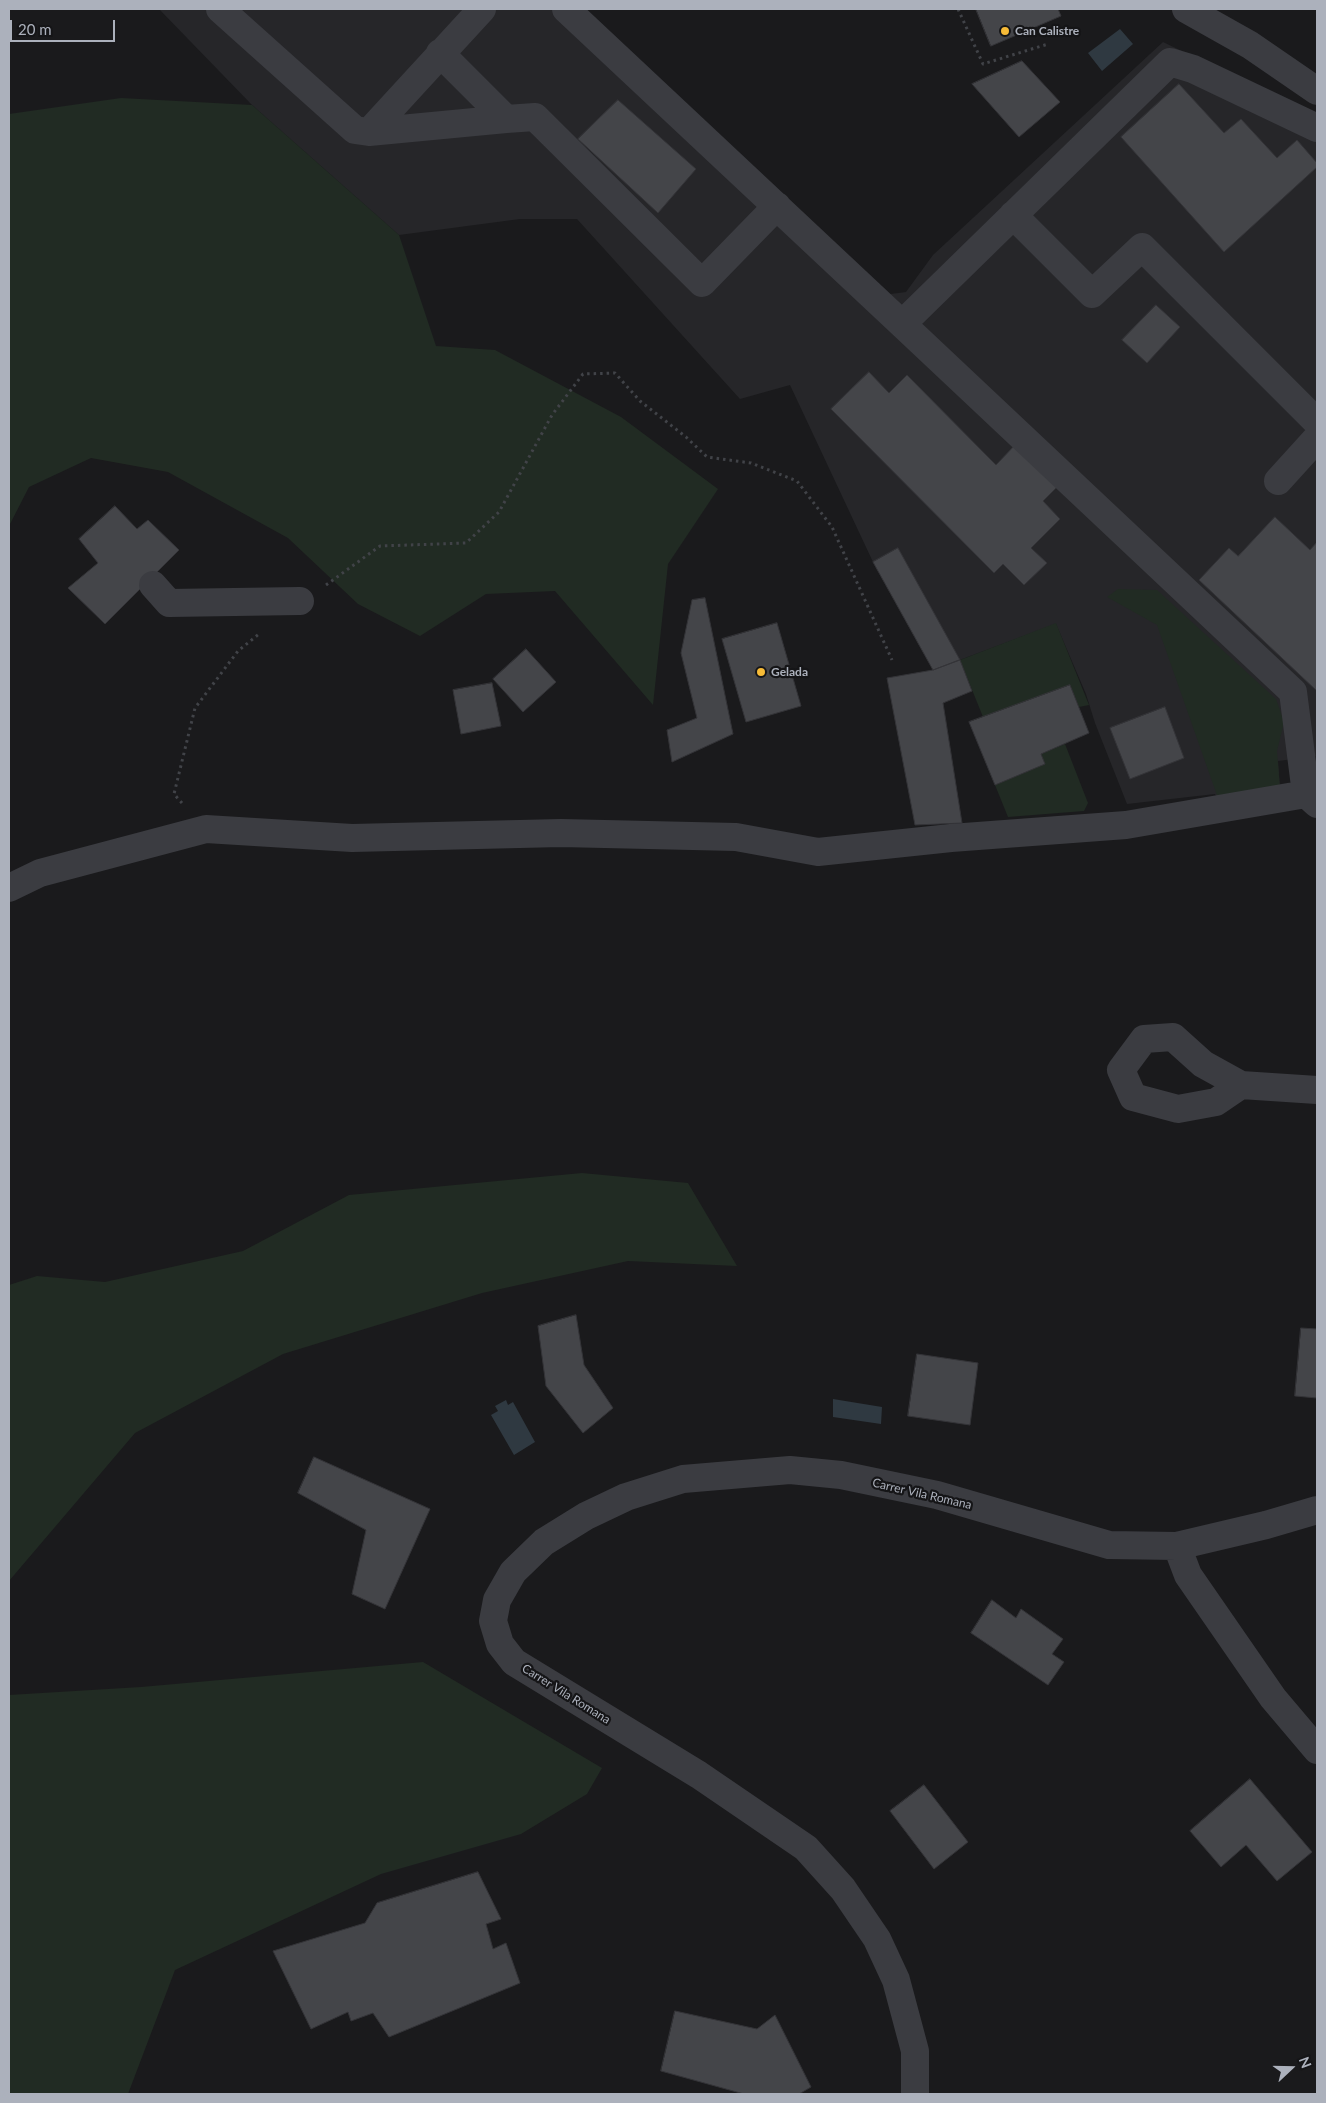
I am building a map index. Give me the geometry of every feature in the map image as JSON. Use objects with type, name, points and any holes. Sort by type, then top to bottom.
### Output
[{"type":"street","points":[[220,9],[355,130],[369,132],[535,117],[702,283],[777,206]]},
{"type":"street","points":[[369,132],[482,9]]},
{"type":"street","points":[[9,888],[40,873],[206,829],[352,838],[561,833],[736,837],[818,852],[951,838],[1126,825],[1312,799],[1293,692],[566,9]]},
{"type":"street","points":[[1186,9],[1250,45],[1317,91]]},
{"type":"street","points":[[440,53],[506,119]]},
{"type":"street","points":[[902,324],[1170,62],[1193,69],[1317,128]]},
{"type":"street","points":[[1013,215],[1092,294],[1142,247],[1317,422]]},
{"type":"street","points":[[1278,481],[1317,438]]},
{"type":"street","points":[[153,585],[168,603],[300,601]]},
{"type":"street","points":[[1241,1085],[1317,1090]]},
{"type":"street","name":"Carrer Vila Romana","points":[[916,2094],[915,2051],[896,1980],[877,1939],[843,1889],[806,1848],[755,1812],[699,1775],[514,1662],[500,1644],[493,1621],[497,1600],[513,1572],[544,1542],[586,1516],[626,1497],[683,1479],[780,1471],[841,1475],[937,1495],[1109,1545],[1177,1546],[1266,1525],[1317,1510]]},
{"type":"street","points":[[1177,1546],[1188,1575],[1199,1592],[1273,1698],[1317,1750]]},
{"type":"path","points":[[958,9],[983,64],[1048,44]]},
{"type":"path","points":[[300,601],[314,594],[380,546],[466,543],[499,512],[552,415],[583,374],[615,373],[640,401],[686,437],[707,457],[751,463],[797,481],[832,527],[892,660]]},
{"type":"path","points":[[206,829],[174,794],[195,708],[238,651],[261,632]]},
{"type":"shaded area","points":[[159,9],[584,9],[883,295],[906,292],[933,255],[1163,42],[1317,116],[1317,756],[1278,761],[1280,788],[1219,801],[1215,794],[1127,804],[1095,723],[1086,694],[1056,624],[933,670],[873,562],[790,385],[740,399],[577,219],[520,219],[399,235],[252,105]]},
{"type":"shaded area","points":[[1120,29],[1133,44],[1102,71],[1088,53]]},
{"type":"shaded area","points":[[121,98],[252,105],[399,235],[436,346],[495,350],[621,417],[718,489],[668,564],[653,705],[555,591],[486,594],[420,636],[358,604],[288,538],[168,472],[91,458],[29,487],[9,526],[9,114]]},
{"type":"shaded area","points":[[1118,589],[1157,590],[1276,699],[1284,722],[1277,751],[1280,788],[1219,801],[1157,625],[1107,597]]},
{"type":"shaded area","points":[[1056,623],[1089,705],[1079,707],[1070,685],[983,717],[960,660]]},
{"type":"shaded area","points":[[1065,744],[1088,803],[1084,811],[1008,817],[995,785],[1045,764],[1041,754]]},
{"type":"shaded area","points":[[582,1173],[688,1183],[737,1266],[628,1261],[482,1293],[283,1354],[135,1433],[9,1581],[9,1285],[37,1276],[105,1282],[243,1251],[349,1195]]},
{"type":"shaded area","points":[[833,1399],[882,1407],[881,1424],[833,1417]]},
{"type":"shaded area","points":[[506,1400],[508,1405],[513,1402],[535,1442],[514,1455],[491,1415],[498,1411],[495,1406]]},
{"type":"shaded area","points":[[423,1662],[602,1768],[587,1794],[521,1834],[381,1874],[175,1970],[128,2094],[9,2094],[9,1695],[141,1687]]},
{"type":"building","name":"Can Calistre","points":[[976,9],[1058,9],[1061,16],[991,46]]},
{"type":"building","points":[[1022,61],[1060,102],[1019,137],[972,84]]},
{"type":"building","points":[[1179,84],[1224,133],[1241,119],[1277,158],[1297,140],[1317,163],[1317,167],[1224,252],[1121,137]]},
{"type":"building","points":[[618,100],[696,169],[658,213],[578,139]]},
{"type":"building","points":[[1156,305],[1180,327],[1147,363],[1122,340]]},
{"type":"building","points":[[869,372],[889,393],[907,375],[996,465],[1015,445],[1057,487],[1043,501],[1060,519],[1031,548],[1047,563],[1024,585],[1003,564],[994,573],[831,409]]},
{"type":"building","points":[[115,506],[137,529],[148,520],[179,550],[105,624],[68,588],[98,563],[79,539]]},
{"type":"building","points":[[1275,517],[1310,550],[1317,542],[1317,691],[1199,580],[1229,548],[1238,556]]},
{"type":"building","points":[[898,548],[960,660],[933,670],[873,562]]},
{"type":"building","points":[[705,598],[733,734],[672,762],[667,730],[697,718],[681,653],[692,600]]},
{"type":"building","name":"Gelada","points":[[777,623],[801,706],[746,722],[722,639]]},
{"type":"building","points":[[526,649],[556,682],[523,712],[493,679]]},
{"type":"building","points":[[960,660],[972,691],[943,703],[962,823],[915,825],[887,678],[933,670]]},
{"type":"building","points":[[492,683],[501,726],[461,734],[453,690]]},
{"type":"building","points":[[1070,685],[1089,733],[1041,754],[1045,764],[995,785],[969,722]]},
{"type":"building","points":[[1165,707],[1184,758],[1130,779],[1110,728]]},
{"type":"building","points":[[576,1315],[584,1365],[613,1408],[583,1433],[546,1386],[538,1326]]},
{"type":"building","points":[[1301,1328],[1317,1329],[1317,1398],[1295,1396]]},
{"type":"building","points":[[917,1354],[978,1363],[970,1425],[908,1416]]},
{"type":"building","points":[[314,1457],[430,1509],[385,1609],[352,1594],[366,1530],[298,1493]]},
{"type":"building","points":[[992,1600],[1016,1618],[1021,1609],[1063,1639],[1052,1654],[1064,1662],[1048,1685],[971,1633]]},
{"type":"building","points":[[1250,1779],[1312,1852],[1277,1881],[1246,1845],[1221,1867],[1190,1831]]},
{"type":"building","points":[[924,1785],[968,1842],[934,1869],[890,1811]]},
{"type":"building","points":[[478,1872],[501,1919],[486,1924],[493,1949],[506,1943],[520,1983],[389,2037],[373,2013],[351,2021],[348,2012],[311,2029],[273,1951],[365,1923],[377,1903]]},
{"type":"building","points":[[675,2011],[757,2029],[775,2015],[811,2087],[799,2094],[744,2094],[661,2071]]},
{"type":"place","name":"Can Calistre","points":[[1005,31]]},
{"type":"place","name":"Gelada","points":[[761,672]]}]
